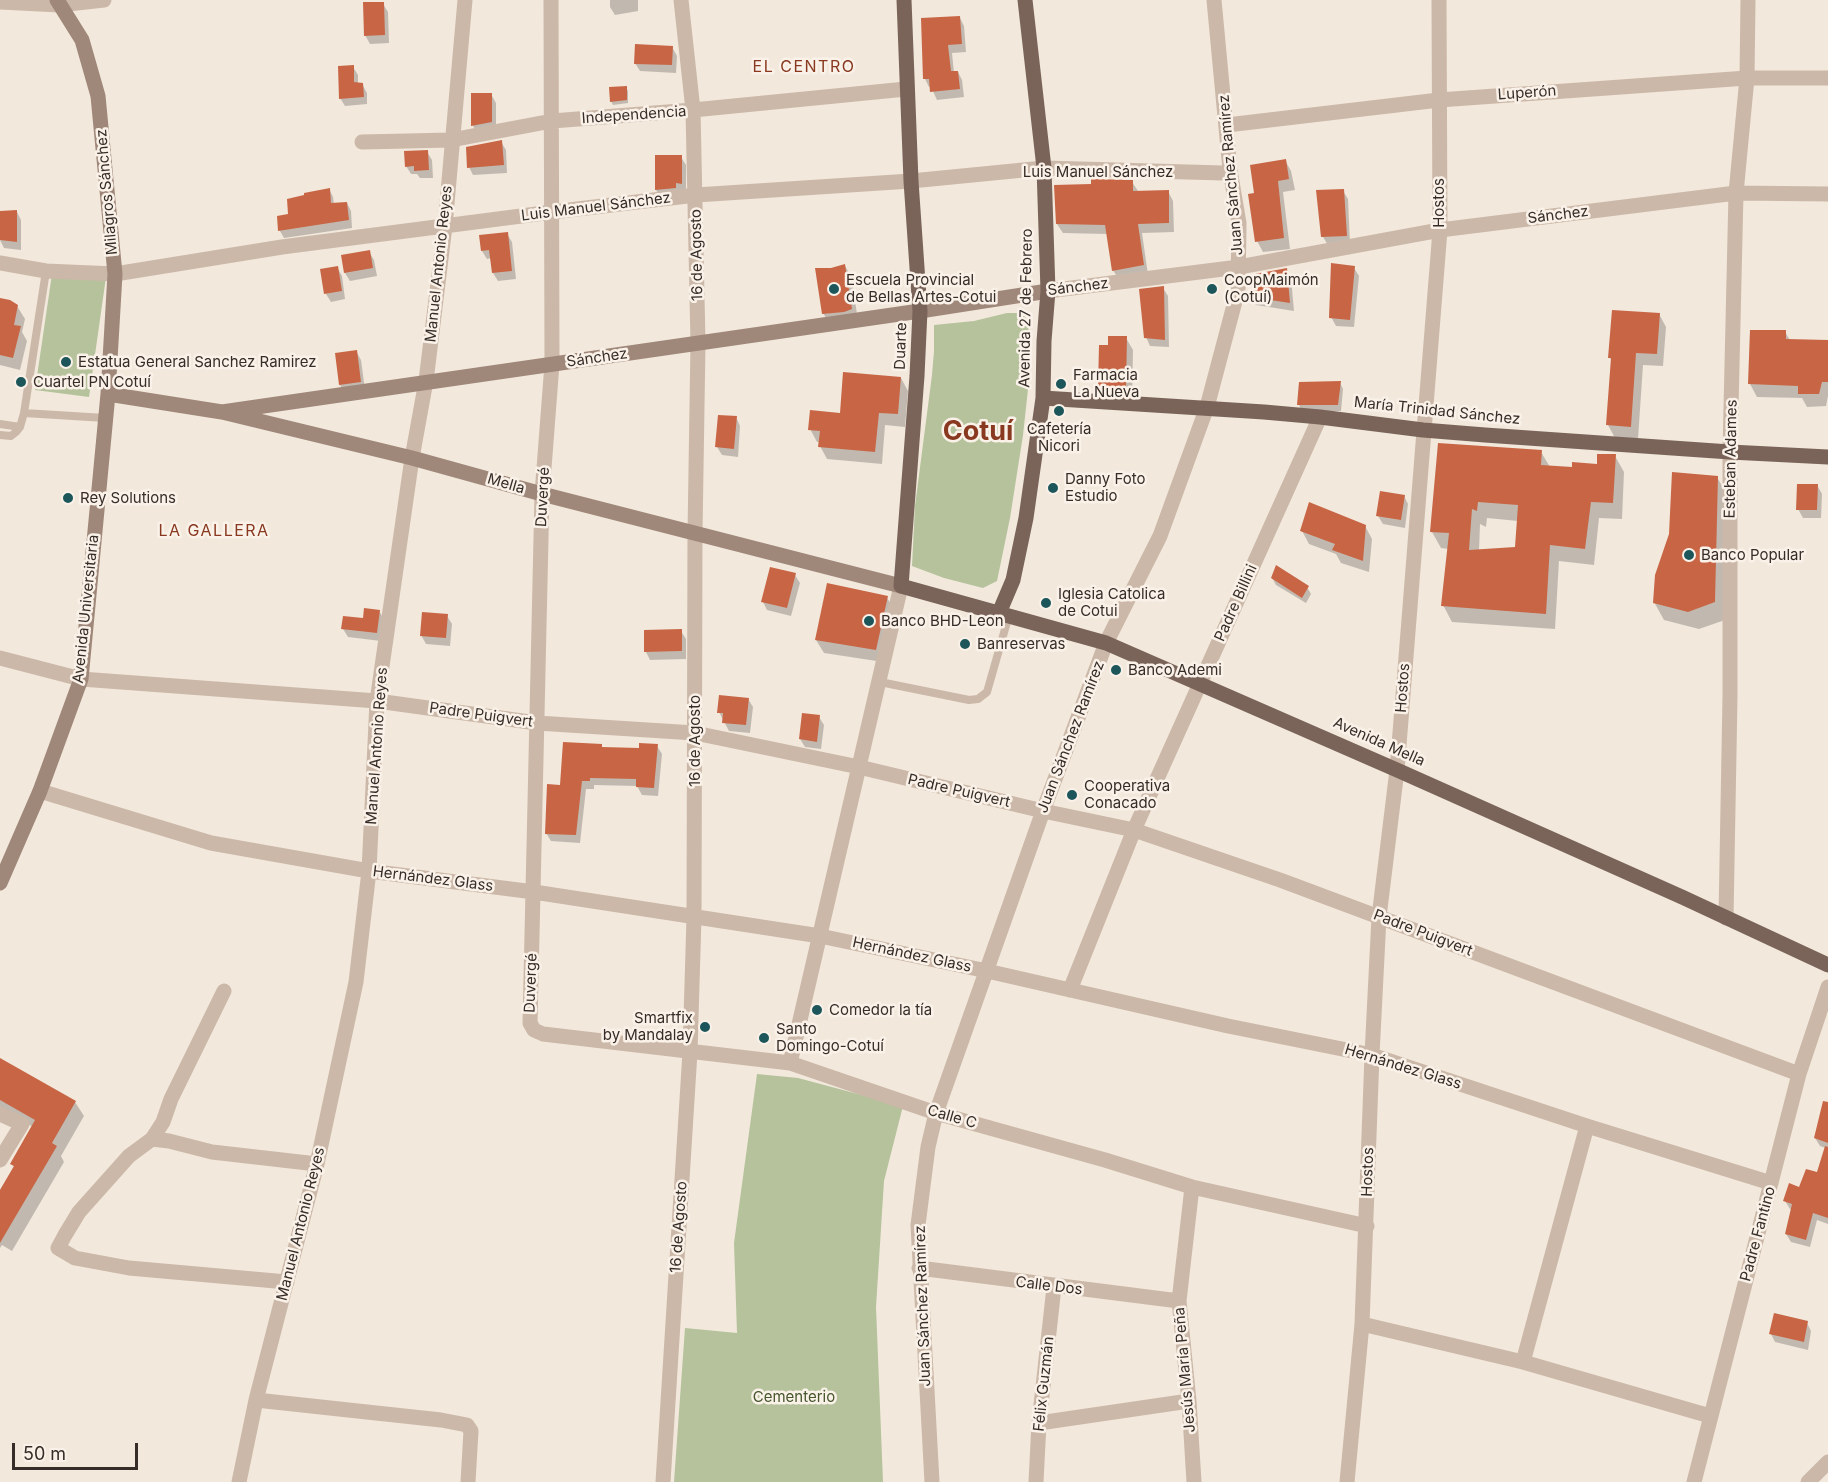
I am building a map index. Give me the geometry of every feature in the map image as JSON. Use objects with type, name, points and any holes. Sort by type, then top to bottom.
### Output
[{"type":"main road","name":"Duarte","points":[[902,586],[920,311],[906,89],[904,0]]},
{"type":"main road","name":"Avenida 27 de Febrero","points":[[1004,614],[1023,528],[1043,398],[1048,291],[1044,168],[1024,0]]},
{"type":"main road","name":"Milagros Sánchez","points":[[58,3],[82,40],[98,96],[115,274],[108,394]]},
{"type":"main road","name":"Sánchez","points":[[222,412],[1048,291]]},
{"type":"main road","name":"Mella","points":[[108,394],[222,412],[412,458],[542,494],[902,586]]},
{"type":"main road","name":"Avenida Universitaria","points":[[0,883],[40,791],[81,679],[108,394]]},
{"type":"main road","name":"María Trinidad Sánchez","points":[[1043,398],[1207,407],[1320,417],[1423,430],[1828,457]]},
{"type":"main road","name":"Avenida Mella","points":[[902,586],[1106,643],[1397,770],[1828,965]]},
{"type":"street","points":[[0,2],[58,3],[104,0]]},
{"type":"street","name":"Manuel Antonio Reyes","points":[[239,1482],[256,1400],[317,1164],[356,982],[369,871],[377,701],[412,458],[426,381],[445,226],[465,0]]},
{"type":"street","name":"Duvergé","points":[[534,1030],[530,1023],[542,494],[552,364],[551,0]]},
{"type":"street","name":"16 de Agosto","points":[[663,1482],[690,1052],[694,917],[698,344],[696,195],[693,110],[681,0]]},
{"type":"street","name":"Juan Sánchez Ramírez","points":[[932,1482],[918,1225],[928,1147],[936,1113],[1042,811],[1106,643],[1160,536],[1207,407],[1238,290],[1239,223],[1230,170],[1214,0]]},
{"type":"street","name":"Hostos","points":[[1347,1482],[1362,1324],[1379,917],[1397,770],[1440,230],[1439,0]]},
{"type":"street","name":"Esteban Adames","points":[[1726,918],[1730,696],[1730,452],[1736,193],[1747,78],[1748,0]]},
{"type":"street","name":"Luperón","points":[[1227,125],[1439,100],[1747,78],[1828,78]]},
{"type":"street","name":"Independencia","points":[[362,142],[451,140],[552,121],[906,89]]},
{"type":"street","name":"Luis Manuel Sánchez","points":[[0,263],[46,271],[115,274],[282,247],[696,195],[911,181],[1044,168],[1223,173],[1230,170]]},
{"type":"street","name":"Sánchez","points":[[1048,291],[1239,267],[1440,230],[1736,193],[1828,194]]},
{"type":"street","name":"Padre Billini","points":[[1070,990],[1134,830],[1320,417]]},
{"type":"street","points":[[789,1063],[902,586]]},
{"type":"street","name":"Padre Puigvert","points":[[0,658],[81,679],[377,701],[537,723],[695,734],[859,768],[1134,830],[1280,880],[1799,1074]]},
{"type":"street","name":"Hernández Glass","points":[[40,791],[212,843],[369,871],[534,892],[820,936],[1228,1026],[1372,1054],[1587,1126],[1771,1183]]},
{"type":"street","name":"Padre Fantino","points":[[1694,1482],[1799,1074],[1828,987]]},
{"type":"street","points":[[224,991],[171,1100],[163,1122],[152,1139],[129,1156],[79,1212],[58,1248],[75,1258],[129,1268],[287,1282]]},
{"type":"street","name":"Calle C","points":[[534,1030],[543,1034],[789,1063],[936,1113],[1192,1187],[1367,1226]]},
{"type":"street","points":[[0,1114],[22,1124],[0,1160]]},
{"type":"street","points":[[1523,1362],[1587,1126]]},
{"type":"street","points":[[152,1139],[212,1152],[317,1164]]},
{"type":"street","name":"Jesús María Peña","points":[[1192,1187],[1179,1301],[1194,1482]]},
{"type":"street","name":"Calle Dos","points":[[919,1268],[1054,1287],[1179,1301]]},
{"type":"street","name":"Félix Guzmán","points":[[1036,1482],[1054,1287]]},
{"type":"street","points":[[1362,1324],[1523,1362],[1710,1416]]},
{"type":"street","points":[[256,1400],[458,1422],[467,1425],[471,1431],[468,1482]]},
{"type":"street","points":[[1040,1423],[1188,1401]]},
{"type":"street","points":[[1808,1482],[1828,1462]]},
{"type":"lane","points":[[0,435],[11,436],[20,427],[46,271]]},
{"type":"lane","points":[[24,412],[105,418]]},
{"type":"lane","points":[[0,424],[20,427]]},
{"type":"lane","points":[[880,682],[969,700],[978,699],[987,692],[1004,614]]},
{"type":"green space","points":[[52,274],[106,277],[89,397],[35,390]]},
{"type":"green space","points":[[1007,313],[1024,313],[1028,323],[1029,380],[1010,518],[997,581],[983,588],[944,578],[912,566],[915,506],[932,375],[934,325],[974,321]]},
{"type":"green space","name":"Cementerio","points":[[757,1074],[798,1078],[903,1106],[884,1181],[876,1307],[883,1482],[674,1482],[685,1328],[737,1333],[734,1243]]},
{"type":"building","points":[[363,2],[384,2],[385,35],[364,36]]},
{"type":"building","points":[[960,16],[962,44],[948,45],[951,71],[958,71],[960,89],[930,92],[929,79],[923,79],[921,18]]},
{"type":"building","points":[[635,44],[673,46],[672,65],[634,64]]},
{"type":"building","points":[[354,65],[354,82],[363,83],[364,97],[339,99],[338,66]]},
{"type":"building","points":[[627,86],[627,100],[610,102],[609,87]]},
{"type":"building","points":[[471,93],[492,93],[492,122],[471,126]]},
{"type":"building","points":[[502,140],[504,165],[467,168],[466,147]]},
{"type":"building","points":[[428,150],[429,170],[414,171],[414,166],[405,167],[404,151]]},
{"type":"building","points":[[655,155],[682,155],[682,184],[676,183],[676,188],[655,190]]},
{"type":"building","points":[[1286,159],[1289,179],[1278,181],[1284,238],[1255,242],[1248,194],[1254,193],[1250,165]]},
{"type":"building","points":[[1091,179],[1133,180],[1133,191],[1169,190],[1169,223],[1138,224],[1144,265],[1112,271],[1105,225],[1056,224],[1054,185],[1091,184]]},
{"type":"building","points":[[330,188],[331,203],[347,202],[349,220],[278,231],[277,216],[288,214],[287,199]]},
{"type":"building","points":[[1344,189],[1347,236],[1321,237],[1316,190]]},
{"type":"building","points":[[17,210],[17,242],[0,240],[0,211]]},
{"type":"building","points":[[508,232],[512,271],[492,273],[489,250],[481,251],[479,235]]},
{"type":"building","points":[[370,250],[373,268],[344,273],[341,255]]},
{"type":"building","points":[[1331,263],[1355,266],[1350,320],[1329,318]]},
{"type":"building","name":"Escuela Provincial de Bellas Artes-Cotui","points":[[845,264],[852,309],[822,314],[815,268],[831,268]]},
{"type":"building","points":[[338,266],[342,291],[324,294],[320,269]]},
{"type":"building","points":[[1287,268],[1290,303],[1250,297],[1255,274]]},
{"type":"building","points":[[1164,286],[1165,340],[1144,338],[1139,289]]},
{"type":"building","points":[[0,298],[18,305],[14,325],[21,326],[13,358],[0,355]]},
{"type":"building","points":[[1612,310],[1660,313],[1657,354],[1636,353],[1631,427],[1606,425]]},
{"type":"building","points":[[1750,330],[1786,330],[1786,339],[1828,340],[1828,382],[1822,382],[1819,394],[1798,394],[1798,386],[1748,384]]},
{"type":"building","points":[[1108,336],[1127,336],[1126,388],[1098,388],[1099,345],[1108,345]]},
{"type":"building","points":[[357,350],[361,382],[339,385],[335,353]]},
{"type":"building","points":[[843,372],[901,377],[898,414],[879,413],[875,452],[818,447],[820,431],[808,430],[810,410],[840,413]]},
{"type":"building","points":[[1341,381],[1338,405],[1297,405],[1299,382]]},
{"type":"building","points":[[718,415],[737,416],[734,449],[715,447]]},
{"type":"building","points":[[1438,443],[1542,450],[1541,465],[1572,467],[1572,462],[1597,464],[1597,454],[1616,454],[1613,503],[1591,502],[1585,549],[1550,545],[1546,614],[1441,606],[1449,533],[1430,532]],"holes":[[[1478,502],[1518,505],[1515,547],[1469,550],[1472,509],[1477,511]]]},
{"type":"building","name":"Banco Popular","points":[[1672,472],[1718,476],[1715,602],[1688,612],[1653,603],[1655,575],[1669,534]]},
{"type":"building","points":[[1797,484],[1818,484],[1817,510],[1796,510]]},
{"type":"building","points":[[1380,491],[1405,495],[1401,520],[1376,516]]},
{"type":"building","points":[[1309,502],[1366,525],[1363,561],[1332,550],[1335,544],[1300,531]]},
{"type":"building","points":[[1276,565],[1309,586],[1302,598],[1271,578]]},
{"type":"building","points":[[770,567],[796,573],[787,608],[761,602]]},
{"type":"building","points":[[827,583],[888,596],[876,650],[815,640]]},
{"type":"building","points":[[364,608],[380,610],[377,633],[341,629],[343,616],[363,618]]},
{"type":"building","points":[[422,612],[448,614],[446,638],[420,636]]},
{"type":"building","points":[[682,629],[682,651],[644,652],[644,630]]},
{"type":"building","points":[[719,695],[749,698],[746,725],[722,723],[723,713],[717,713]]},
{"type":"building","points":[[802,713],[820,715],[817,742],[799,739]]},
{"type":"building","points":[[563,742],[602,744],[602,747],[639,748],[639,743],[658,744],[654,788],[636,787],[636,779],[590,778],[590,781],[582,781],[576,835],[545,834],[547,784],[560,785]]},
{"type":"building","points":[[0,1058],[76,1101],[52,1143],[57,1146],[0,1243],[0,1190],[14,1166],[10,1164],[35,1120],[0,1100]]},
{"type":"building","points":[[1823,1101],[1828,1102],[1828,1143],[1814,1138]]},
{"type":"building","points":[[1825,1146],[1828,1147],[1828,1218],[1813,1213],[1806,1240],[1785,1234],[1792,1204],[1783,1201],[1789,1183],[1799,1187],[1806,1169],[1817,1172]]},
{"type":"building","points":[[1774,1313],[1808,1321],[1804,1342],[1769,1334]]},
{"type":"place","name":"Escuela Provincial de Bellas Artes-Cotui","points":[[834,289]]},
{"type":"place","name":"CoopMaimón (Cotuí)","points":[[1212,289]]},
{"type":"place","name":"Estatua General Sanchez Ramirez","points":[[66,362]]},
{"type":"place","name":"Cuartel PN Cotuí","points":[[21,382]]},
{"type":"place","name":"Farmacia La Nueva","points":[[1061,384]]},
{"type":"place","name":"Cafetería Nicori","points":[[1059,411]]},
{"type":"place","name":"Danny Foto Estudio","points":[[1053,488]]},
{"type":"place","name":"Rey Solutions","points":[[68,498]]},
{"type":"place","name":"Banco Popular","points":[[1689,555]]},
{"type":"place","name":"Iglesia Catolica de Cotui","points":[[1046,603]]},
{"type":"place","name":"Banco BHD-Leon","points":[[869,621]]},
{"type":"place","name":"Banreservas","points":[[965,644]]},
{"type":"place","name":"Banco Ademi","points":[[1116,670]]},
{"type":"place","name":"Cooperativa Conacado","points":[[1072,795]]},
{"type":"place","name":"Comedor la tía","points":[[817,1010]]},
{"type":"place","name":"Smartfix by Mandalay","points":[[705,1027]]},
{"type":"place","name":"Santo Domingo-Cotuí","points":[[764,1038]]},
{"type":"district","name":"EL CENTRO","points":[[804,67]]},
{"type":"district","name":"Cotuí","points":[[978,432]]},
{"type":"district","name":"LA GALLERA","points":[[214,531]]}]
